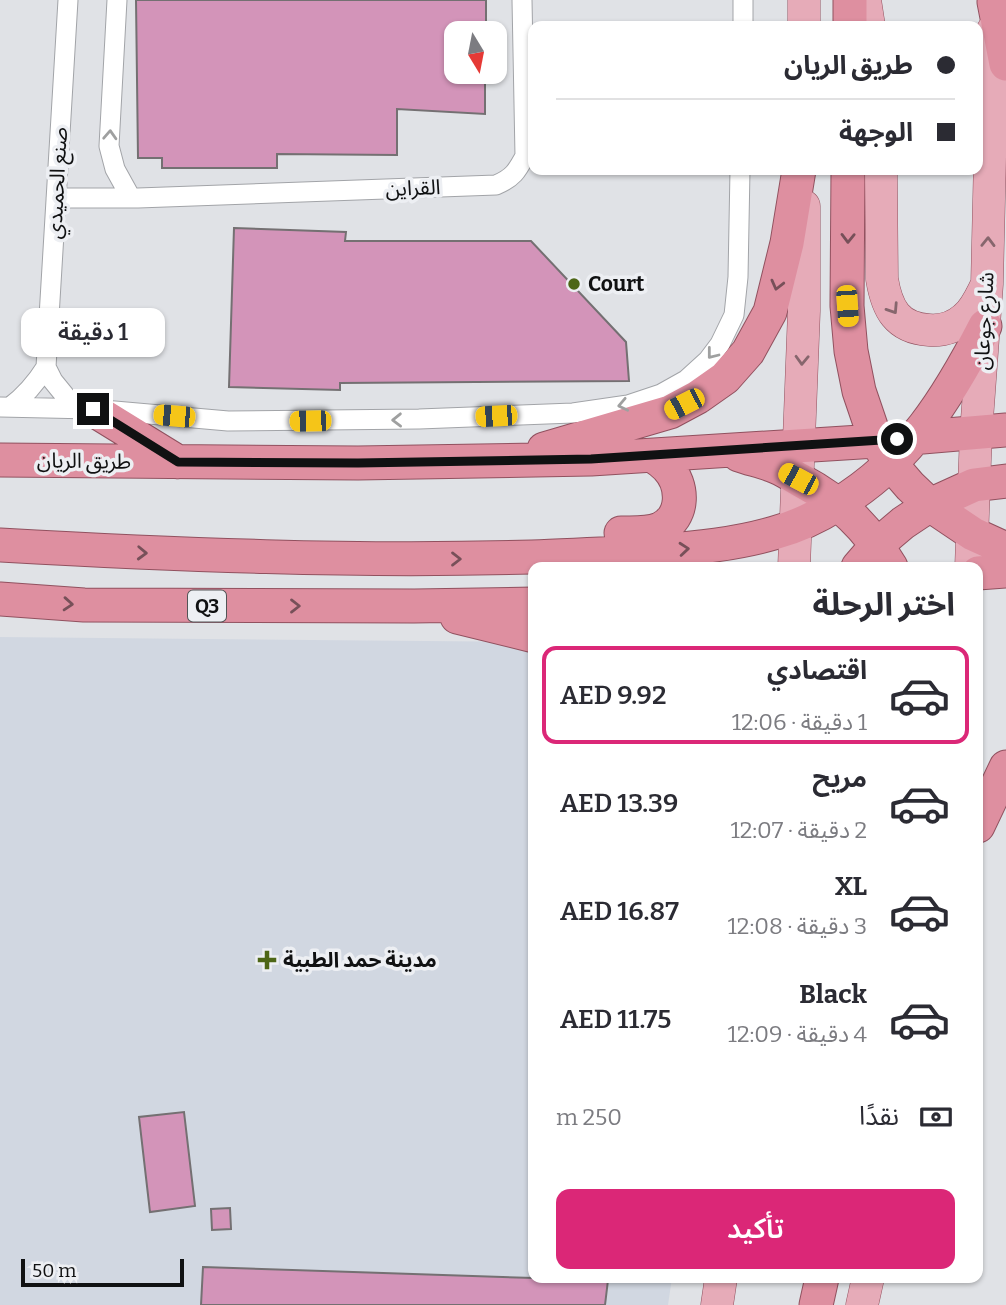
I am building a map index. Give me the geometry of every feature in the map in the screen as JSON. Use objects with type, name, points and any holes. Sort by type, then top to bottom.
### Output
[{"type":"highway","points":[[850,0],[850,21]]},
{"type":"highway","points":[[994,1],[1006,64]]},
{"type":"highway","points":[[502,462],[670,412],[725,378],[748,352],[770,312],[801,175]]},
{"type":"highway","points":[[848,175],[847,306],[851,351],[859,391],[884,452],[910,486],[930,505],[973,534],[1006,549]]},
{"type":"highway","points":[[916,438],[962,371],[985,326]]},
{"type":"highway","points":[[84,408],[178,462]]},
{"type":"highway","name":"طريق الريان","points":[[0,460],[502,462],[653,456],[799,446],[884,452],[916,438],[991,432]]},
{"type":"highway","points":[[727,451],[772,465],[819,490],[859,523],[875,560],[903,523],[930,505],[990,483]]},
{"type":"highway","points":[[0,545],[241,556],[460,559],[690,548],[752,540],[796,525],[838,504],[866,485],[884,452]]},
{"type":"highway","points":[[241,556],[440,537],[652,532],[663,528],[672,520],[678,511],[680,499],[674,477],[667,467],[653,456]]},
{"type":"highway","points":[[983,573],[1006,571]]},
{"type":"highway","name":"Q3","points":[[0,599],[84,606],[528,604]]},
{"type":"highway","points":[[414,606],[528,634]]},
{"type":"highway","points":[[983,815],[1006,767]]},
{"type":"highway","points":[[816,1305],[821,1283]]},
{"type":"main road","points":[[804,0],[804,21]]},
{"type":"main road","points":[[864,0],[868,21]]},
{"type":"main road","name":"شارع جوعان","points":[[971,562],[973,534],[990,483],[991,432],[985,326],[994,1]]},
{"type":"main road","points":[[794,562],[804,311],[802,175]]},
{"type":"main road","points":[[881,175],[882,279],[885,297],[893,313],[903,323],[918,329],[937,331],[966,318],[977,305],[987,284]]},
{"type":"main road","points":[[717,1305],[720,1283]]},
{"type":"main road","points":[[862,1305],[867,1283]]},
{"type":"street","name":"صنع الحميدي","points":[[46,367],[68,0]]},
{"type":"street","points":[[117,0],[109,146],[115,169],[131,198]]},
{"type":"street","name":"القراين","points":[[56,198],[131,198],[496,185],[508,180],[518,170],[525,156],[522,0]]},
{"type":"street","points":[[743,0],[743,21]]},
{"type":"street","points":[[5,407],[84,408],[228,421],[419,419],[559,413],[628,405],[661,394],[686,380],[708,360],[720,344],[734,315],[738,278],[740,175]]},
{"type":"street","points":[[46,367],[53,382],[84,408]]},
{"type":"street","points":[[5,407],[24,396],[46,367]]},
{"type":"shaded area","name":"مدينة حمد الطبية","points":[[0,637],[528,642],[528,1283],[671,1283],[668,1305],[0,1305]]},
{"type":"building","points":[[136,0],[486,0],[486,21],[444,21],[444,84],[485,84],[485,114],[397,109],[397,155],[277,154],[277,168],[162,168],[162,158],[138,158]]},
{"type":"building","points":[[234,228],[346,232],[345,241],[531,241],[626,342],[629,381],[340,383],[340,390],[229,387]]},
{"type":"building","points":[[184,1112],[195,1206],[150,1212],[139,1117]]},
{"type":"building","points":[[230,1208],[231,1229],[212,1230],[211,1209]]},
{"type":"building","points":[[203,1267],[528,1277],[528,1283],[608,1283],[605,1305],[201,1305]]},
{"type":"place","name":"Court","points":[[574,284]]},
{"type":"place","name":"مدينة حمد الطبية","points":[[267,960]]},
{"type":"route","points":[[93,409],[178,462],[502,462],[702,453],[897,439]]}]
